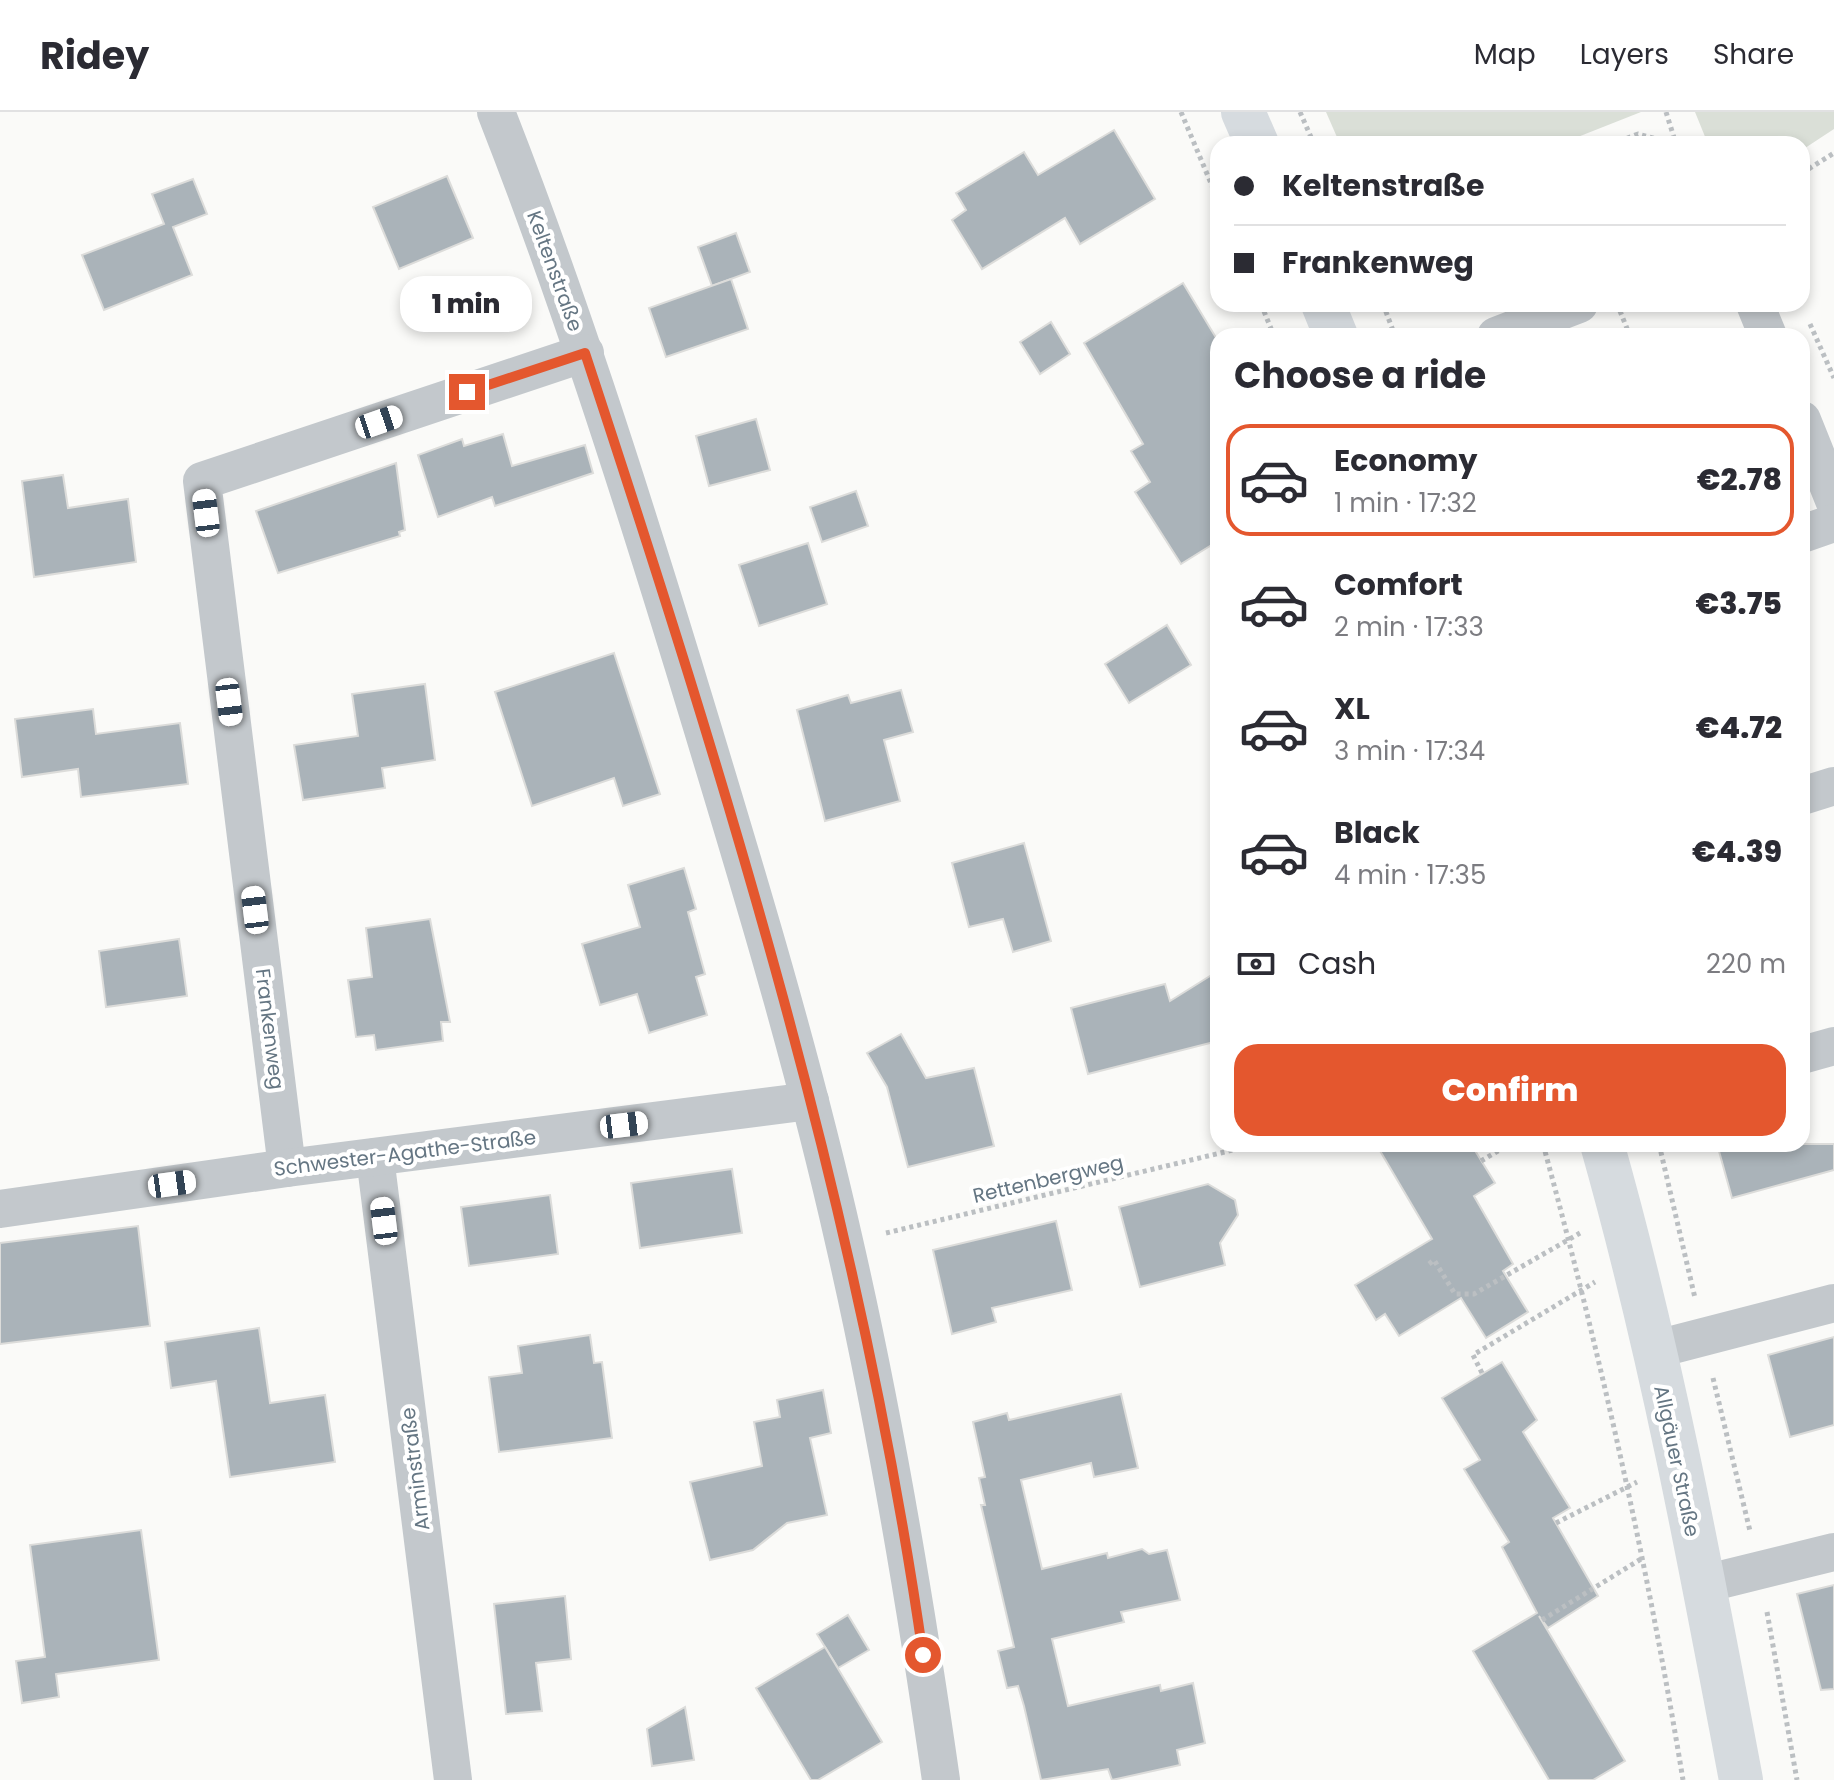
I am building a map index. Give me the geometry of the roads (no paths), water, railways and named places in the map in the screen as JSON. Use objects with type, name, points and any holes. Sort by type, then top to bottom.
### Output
[{"type":"main road","points":[[1243,112],[1254,136]]},
{"type":"main road","name":"Allgäuer Straße","points":[[1604,1152],[1680,1469],[1741,1780]]},
{"type":"street","name":"Keltenstraße","points":[[496,112],[585,353],[756,901],[810,1101],[845,1243],[909,1562],[941,1780]]},
{"type":"street","points":[[1517,328],[1558,312]]},
{"type":"street","name":"Frankenweg","points":[[287,1168],[202,481],[585,353]]},
{"type":"street","points":[[1810,440],[1834,500]]},
{"type":"street","points":[[1810,531],[1834,523]]},
{"type":"street","points":[[1810,794],[1834,786]]},
{"type":"street","points":[[1810,1053],[1834,1046]]},
{"type":"street","name":"Schwester-Agathe-Straße","points":[[0,1209],[287,1168],[810,1101]]},
{"type":"street","name":"Arminstraße","points":[[375,1157],[453,1780]]},
{"type":"street","points":[[1653,1350],[1834,1303]]},
{"type":"street","points":[[1704,1584],[1834,1552]]}]
